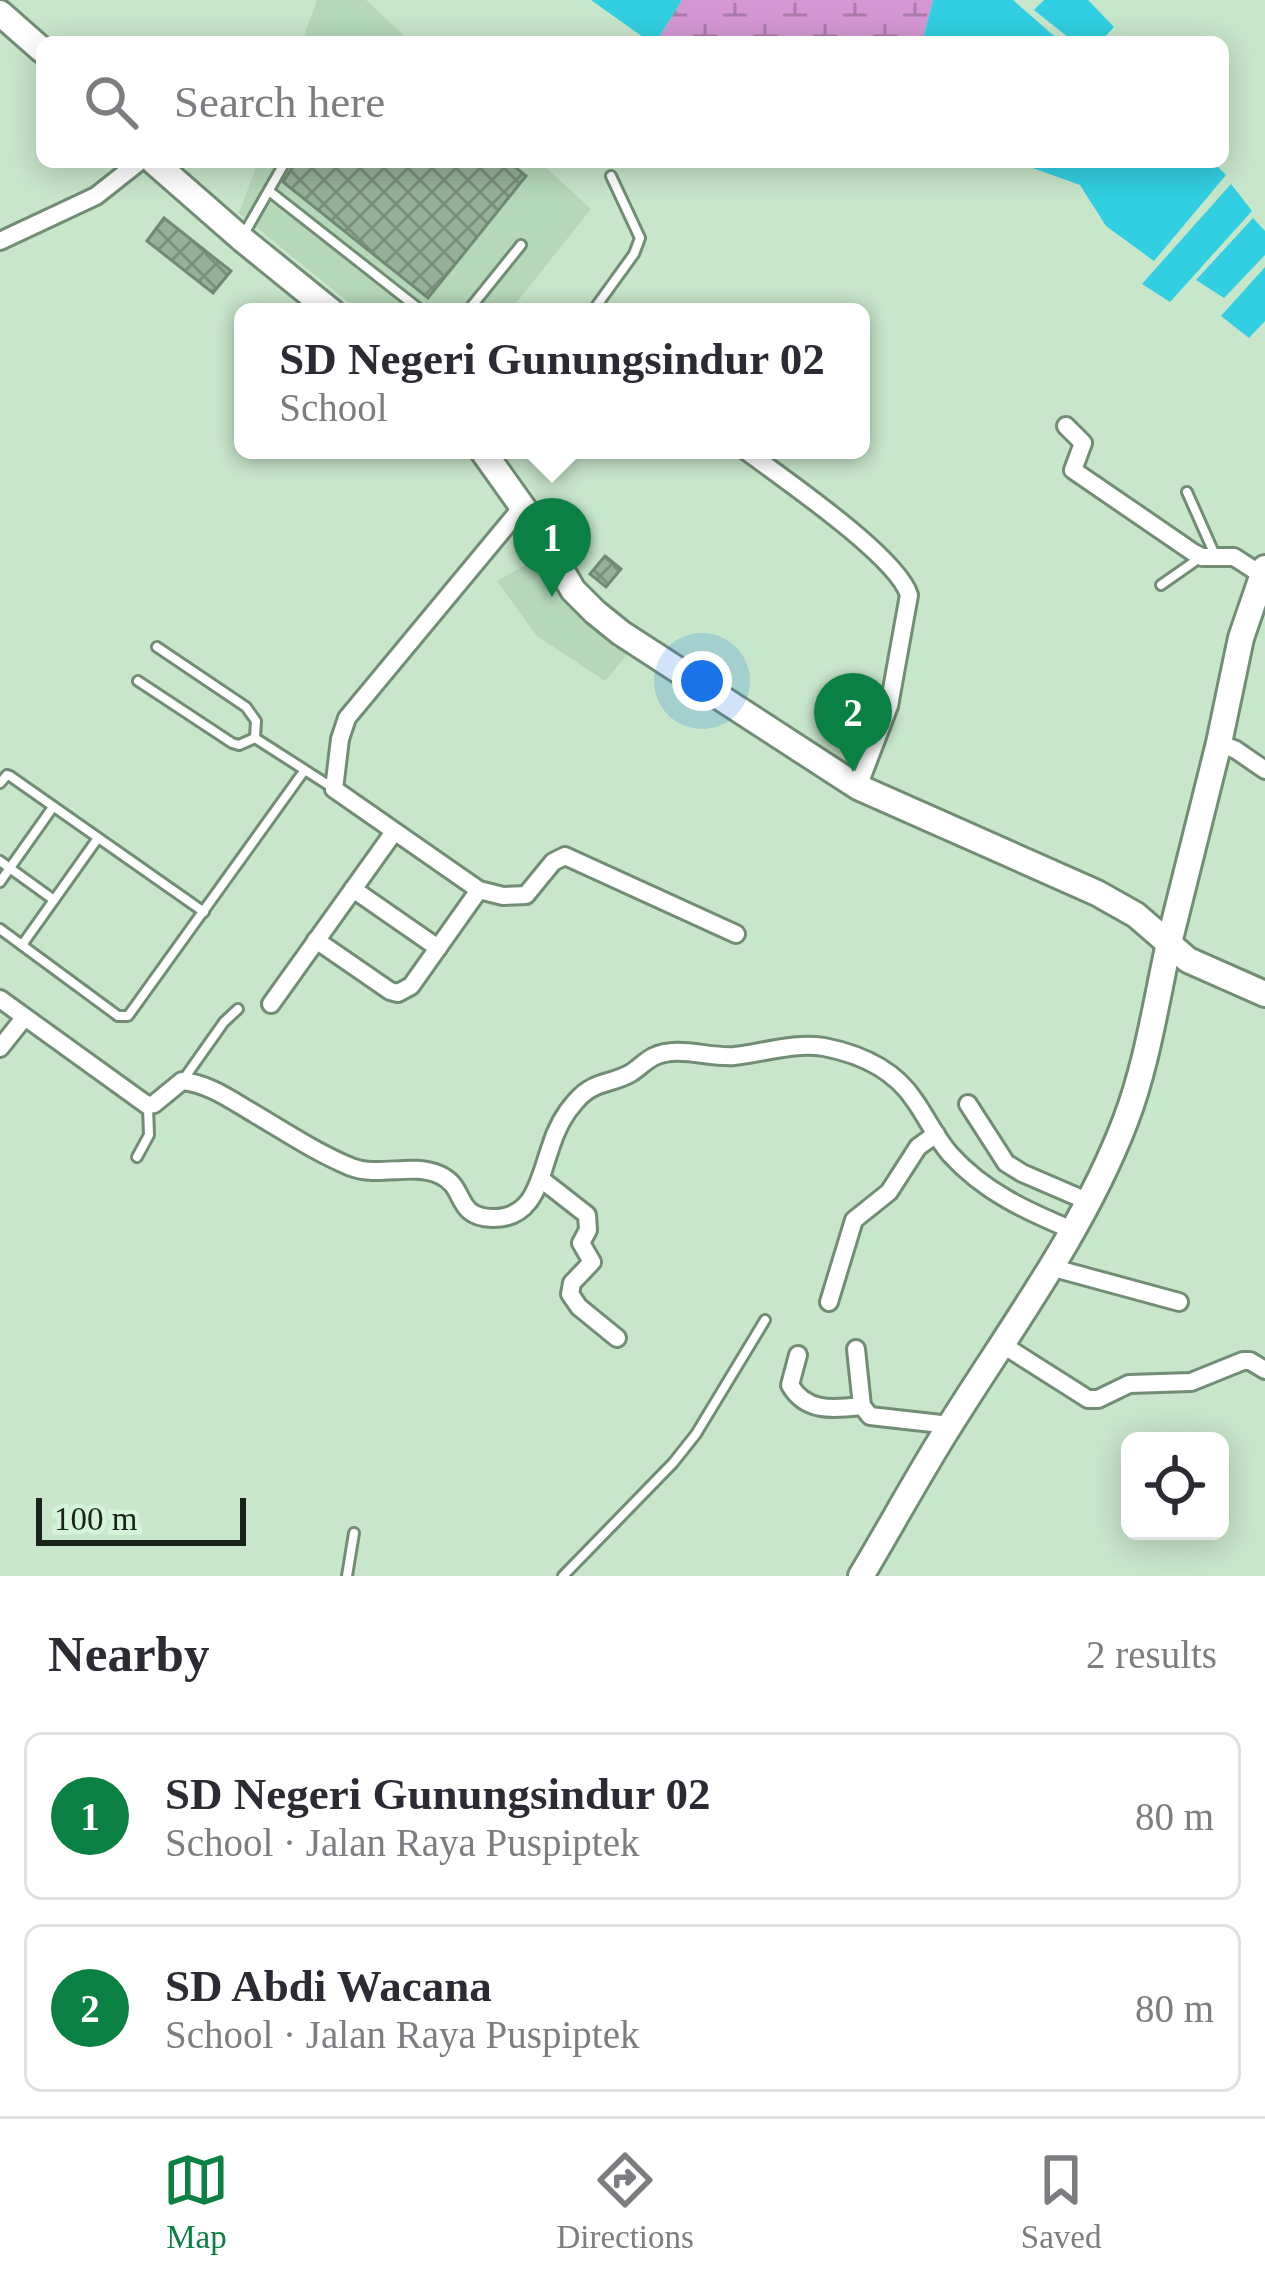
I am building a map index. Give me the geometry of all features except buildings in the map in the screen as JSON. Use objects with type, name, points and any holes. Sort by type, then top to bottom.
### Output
[{"type":"main road","points":[[0,13],[36,45]]},
{"type":"main road","points":[[161,168],[321,303]]},
{"type":"main road","points":[[488,459],[573,590],[621,633],[858,787],[1096,893],[1136,915],[1188,960],[1265,994]]},
{"type":"main road","points":[[861,1576],[1072,1231],[1131,1107],[1241,638],[1264,572]]},
{"type":"street","points":[[0,241],[96,196],[132,168]]},
{"type":"street","points":[[1066,426],[1083,443],[1073,470],[1142,520],[1209,556],[1234,557],[1264,572]]},
{"type":"street","points":[[758,459],[867,544],[902,579],[909,595],[890,706],[858,787]]},
{"type":"street","points":[[522,507],[347,718],[334,789],[479,890],[526,895],[565,856],[736,934]]},
{"type":"street","points":[[1219,743],[1265,770]]},
{"type":"street","points":[[271,1004],[394,832]]},
{"type":"street","points":[[353,890],[438,948]]},
{"type":"street","points":[[316,940],[398,993],[411,986],[479,890]]},
{"type":"street","points":[[0,999],[148,1106],[182,1081],[208,1086],[353,1168],[424,1170],[444,1176],[463,1206],[482,1217],[500,1218],[524,1209],[541,1179],[563,1119],[587,1090],[625,1076],[652,1057],[669,1052],[727,1057],[803,1046],[836,1050],[890,1072],[951,1154],[980,1182],[1015,1207],[1072,1231]]},
{"type":"street","points":[[0,1048],[24,1018]]},
{"type":"street","points":[[968,1104],[1006,1163],[1087,1201]]},
{"type":"street","points":[[829,1302],[854,1220],[890,1192],[918,1147],[936,1134]]},
{"type":"street","points":[[541,1179],[587,1215],[588,1230],[580,1243],[592,1262],[572,1283],[570,1294],[617,1338]]},
{"type":"street","points":[[1049,1267],[1179,1302]]},
{"type":"street","points":[[1003,1345],[1088,1399],[1129,1384],[1191,1382],[1243,1361],[1265,1370]]},
{"type":"street","points":[[856,1348],[862,1406],[870,1416],[950,1425]]},
{"type":"street","points":[[798,1355],[790,1385],[799,1397],[830,1410],[862,1406]]},
{"type":"lane","points":[[242,239],[282,168]]},
{"type":"lane","points":[[599,303],[640,238],[611,176]]},
{"type":"lane","points":[[269,190],[412,303]]},
{"type":"lane","points":[[474,303],[520,244]]},
{"type":"lane","points":[[1161,585],[1209,556],[1187,492]]},
{"type":"lane","points":[[157,647],[246,707],[256,721],[255,737]]},
{"type":"lane","points":[[138,681],[232,743],[239,745],[255,737]]},
{"type":"lane","points":[[255,737],[334,789]]},
{"type":"lane","points":[[0,929],[118,1016],[128,1016],[304,771]]},
{"type":"lane","points":[[0,783],[10,776],[204,912]]},
{"type":"lane","points":[[0,882],[53,807]]},
{"type":"lane","points":[[22,945],[98,838]]},
{"type":"lane","points":[[0,861],[54,900]]},
{"type":"lane","points":[[182,1081],[238,1009]]},
{"type":"lane","points":[[137,1157],[149,1135],[148,1106]]},
{"type":"lane","points":[[563,1576],[684,1449],[765,1320]]},
{"type":"lane","points":[[346,1576],[354,1533]]},
{"type":"shaded area","points":[[317,0],[366,0],[405,36],[304,36]]},
{"type":"shaded area","points":[[256,168],[547,168],[591,209],[516,303],[349,303],[239,213]]},
{"type":"shaded area","points":[[541,556],[573,607],[632,649],[605,681],[537,636],[497,581]]},
{"type":"green space","points":[[682,0],[933,0],[924,36],[660,36]]},
{"type":"water","points":[[591,0],[682,0],[660,36],[642,36]]},
{"type":"water","points":[[933,0],[1013,0],[1054,36],[924,36]]},
{"type":"water","points":[[1044,0],[1088,0],[1114,27],[1106,36],[1066,36],[1034,10]]},
{"type":"water","points":[[1033,168],[1219,168],[1226,175],[1154,261],[1106,226],[1080,185]]},
{"type":"water","points":[[1231,184],[1252,211],[1170,302],[1142,284]]},
{"type":"water","points":[[1253,218],[1265,231],[1265,255],[1224,298],[1196,280]]},
{"type":"water","points":[[1265,267],[1265,321],[1249,338],[1221,316]]},
{"type":"place","name":"SD Negeri Gunungsindur 02","points":[[552,597]]},
{"type":"place","name":"SD Abdi Wacana","points":[[853,772]]}]
